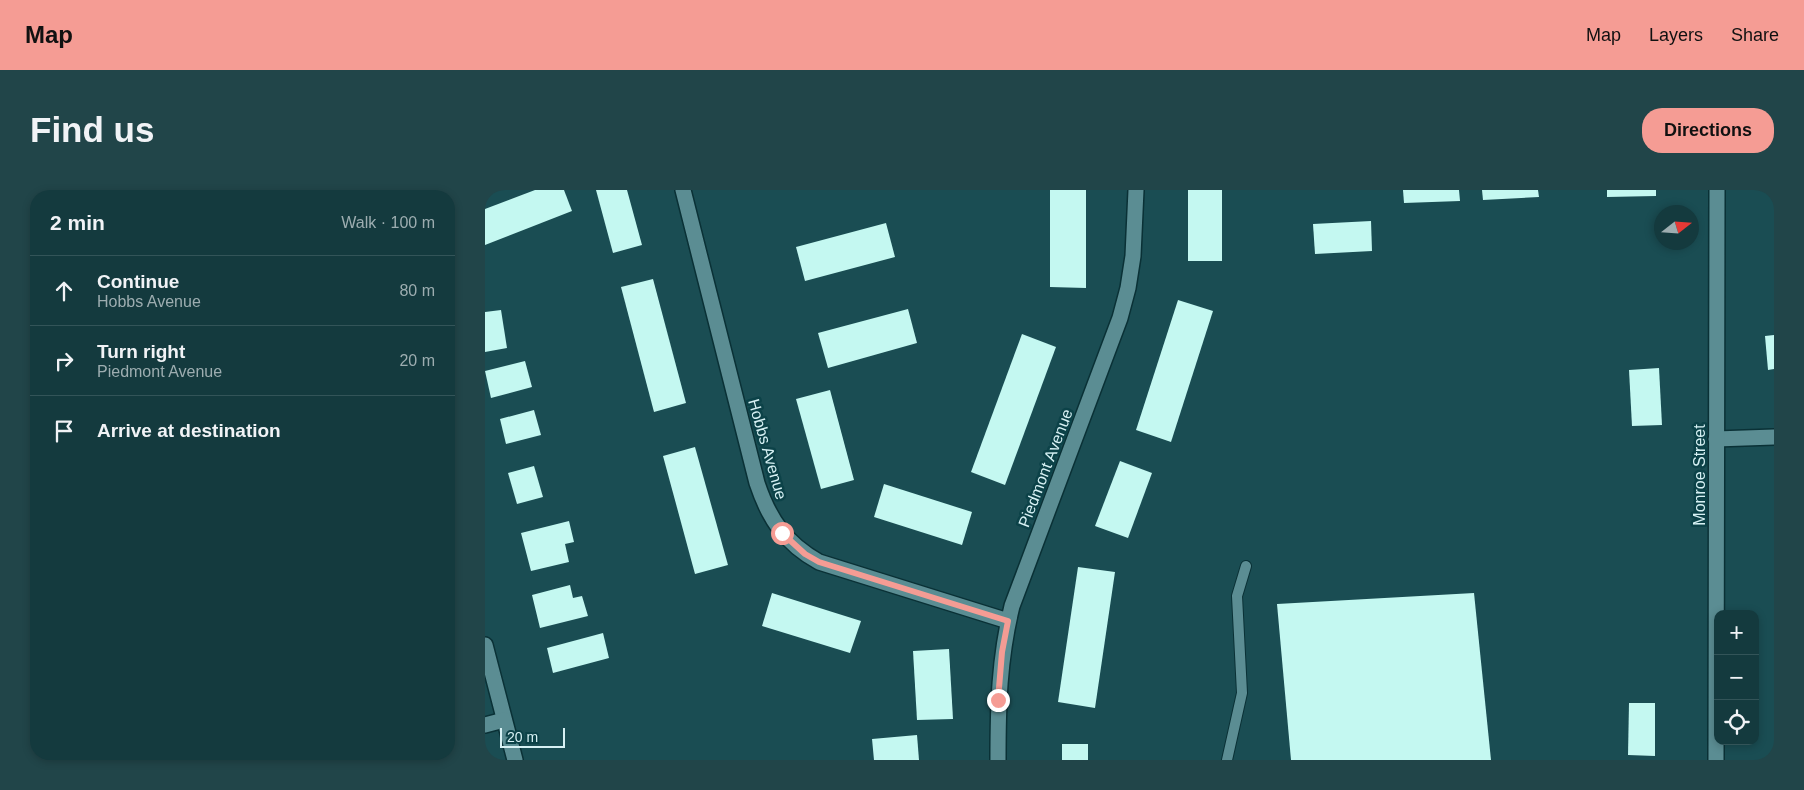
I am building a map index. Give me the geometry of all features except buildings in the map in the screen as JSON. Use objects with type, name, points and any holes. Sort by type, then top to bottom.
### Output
[{"type":"street","name":"Hobbs Avenue","points":[[683,190],[757,483],[765,507],[782,533],[805,554],[819,562],[1008,621]]},
{"type":"street","name":"Piedmont Avenue","points":[[998,760],[998,700],[1002,652],[1008,621],[1120,318],[1128,288],[1133,256],[1136,190]]},
{"type":"street","name":"Monroe Street","points":[[1716,760],[1717,190]]},
{"type":"street","points":[[1716,439],[1774,437]]},
{"type":"street","points":[[485,645],[515,760]]},
{"type":"street","points":[[485,725],[504,720]]},
{"type":"lane","points":[[1227,760],[1242,693],[1237,596],[1246,566]]},
{"type":"route","points":[[782,533],[793,545],[819,562],[1008,621],[1002,652],[998,700]]}]
